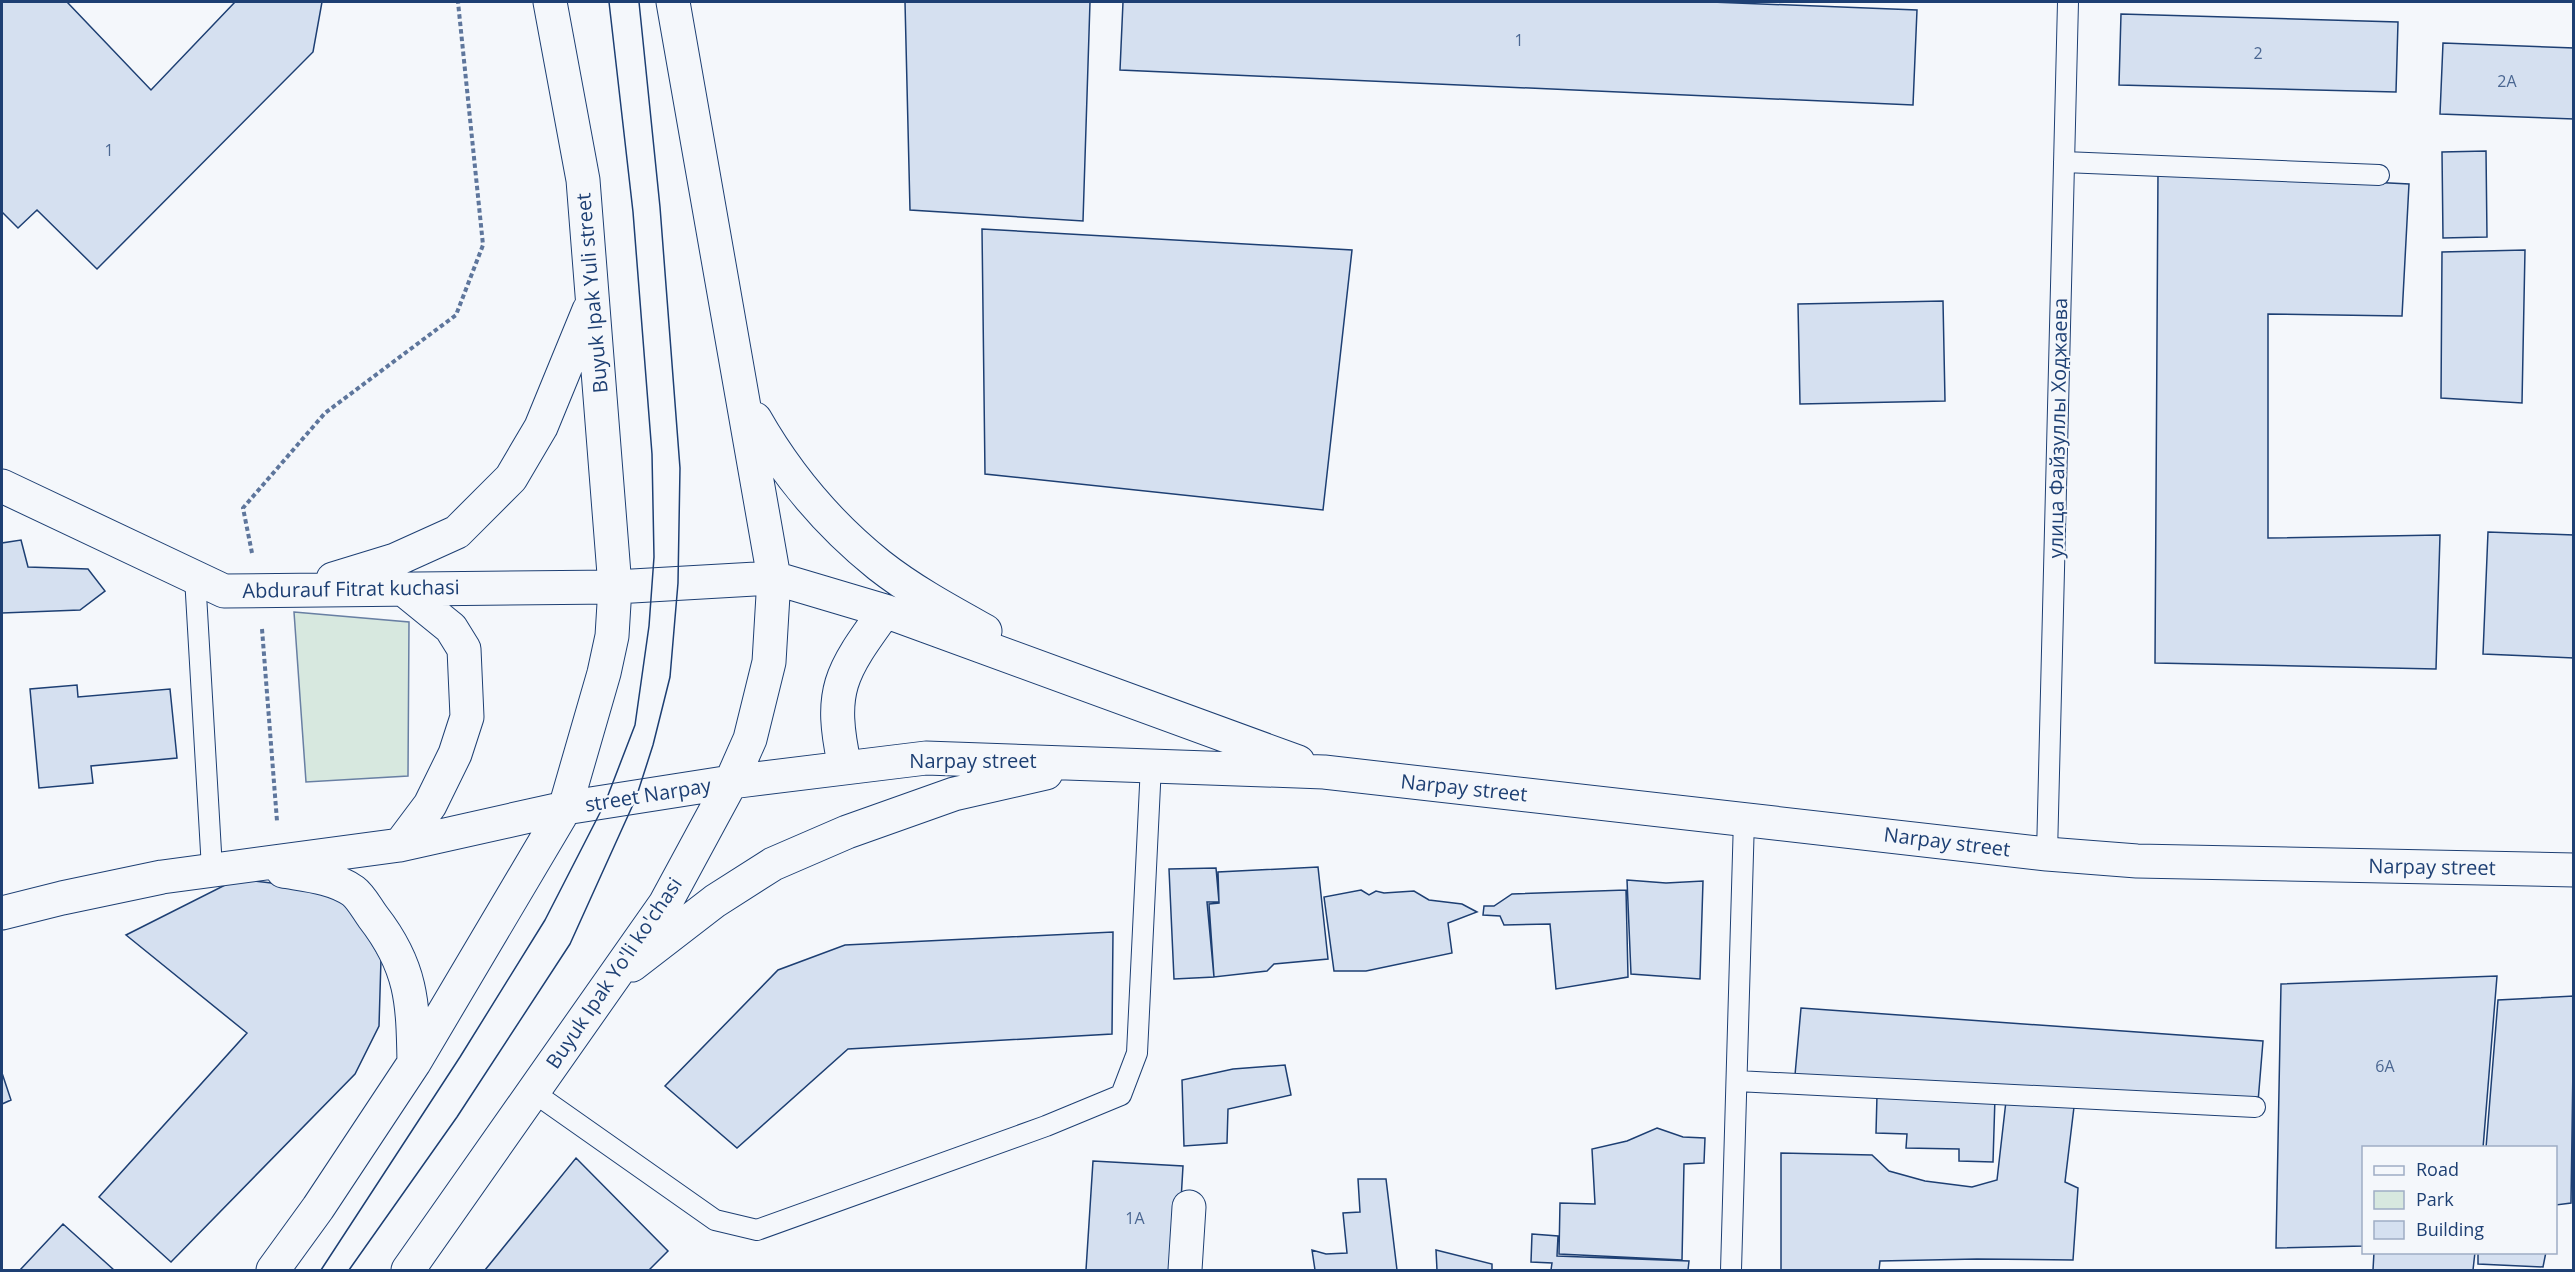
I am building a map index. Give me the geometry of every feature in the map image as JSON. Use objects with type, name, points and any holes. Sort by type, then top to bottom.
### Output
[{"type":"main road","name":"Buyuk Ipak Yuli street","points":[[550,2],[583,180],[615,587]]},
{"type":"main road","points":[[273,1270],[318,1208],[414,1063],[565,808],[604,673],[612,636],[615,587],[774,578],[673,2]]},
{"type":"main road","points":[[295,590],[395,560],[457,532],[512,478],[541,427],[592,303]]},
{"type":"main road","points":[[743,398],[778,459],[826,519],[880,566],[1051,670]]},
{"type":"main road","name":"Abdurauf Fitrat kuchasi","points":[[2,486],[224,591],[615,587]]},
{"type":"main road","name":"Narpay street","points":[[774,578],[885,612],[1051,670],[1324,772]]},
{"type":"main road","name":"Buyuk Ipak Yo'li ko'chasi","points":[[408,1270],[665,903],[731,782],[750,739],[769,662],[774,578]]},
{"type":"main road","points":[[400,845],[430,805],[455,754],[467,717],[464,649],[451,628],[404,589]]},
{"type":"main road","points":[[845,767],[840,743],[838,691],[845,670],[885,612]]},
{"type":"main road","name":"Narpay street","points":[[731,782],[926,758],[1324,772],[2048,854],[2137,861],[2574,870]]},
{"type":"main road","points":[[611,980],[715,901],[774,864],[847,832],[954,794],[1090,764]]},
{"type":"main road","name":"street Narpay","points":[[248,866],[400,845],[565,808],[731,782]]},
{"type":"main road","points":[[2,913],[73,895],[212,869],[248,866],[326,879],[354,892],[385,932],[405,972],[413,1006],[414,1063]]},
{"type":"main road","points":[[1185,1270],[1189,1207]]},
{"type":"lane","name":"улица Файзуллы Ходжаева","points":[[2048,854],[2068,2]]},
{"type":"lane","points":[[2064,162],[2379,175]]},
{"type":"lane","points":[[195,577],[212,869]]},
{"type":"lane","points":[[533,1092],[715,1220],[757,1230],[1046,1126],[1121,1095],[1137,1053],[1151,765]]},
{"type":"lane","points":[[1731,1270],[1744,819]]},
{"type":"lane","points":[[1737,1081],[2255,1107]]},
{"type":"path","points":[[281,861],[258,591],[243,508],[325,413],[456,315],[483,245],[459,2]]},
{"type":"green space","points":[[294,612],[409,622],[408,776],[306,782]]},
{"type":"building","points":[[2,2],[67,2],[151,90],[235,2],[322,2],[313,52],[97,269],[37,210],[18,228],[2,212]]},
{"type":"building","points":[[905,2],[1090,2],[1083,221],[910,210]]},
{"type":"building","points":[[1123,2],[1711,2],[1917,10],[1913,105],[1120,70]]},
{"type":"building","points":[[2121,14],[2398,22],[2396,92],[2119,85]]},
{"type":"building","points":[[2443,43],[2574,48],[2574,119],[2440,114]]},
{"type":"building","points":[[2486,151],[2487,237],[2443,238],[2442,152]]},
{"type":"building","points":[[2158,171],[2409,184],[2402,316],[2268,314],[2268,538],[2440,535],[2436,669],[2155,663]]},
{"type":"building","points":[[982,229],[1352,250],[1323,510],[985,474]]},
{"type":"building","points":[[2525,250],[2522,403],[2441,398],[2442,252]]},
{"type":"building","points":[[1943,301],[1945,401],[1800,404],[1798,304]]},
{"type":"building","points":[[2488,532],[2574,535],[2574,658],[2483,654]]},
{"type":"building","points":[[21,540],[28,567],[88,569],[105,591],[80,610],[2,613],[2,543]]},
{"type":"building","points":[[77,685],[78,697],[170,689],[177,758],[91,766],[93,783],[39,788],[30,689]]},
{"type":"building","points":[[1318,867],[1328,959],[1274,964],[1267,971],[1214,977],[1209,904],[1219,903],[1218,872]]},
{"type":"building","points":[[1216,868],[1219,902],[1207,902],[1214,977],[1174,979],[1169,869]]},
{"type":"building","points":[[237,879],[341,891],[381,959],[379,1026],[355,1074],[171,1262],[99,1197],[247,1033],[126,935]]},
{"type":"building","points":[[1627,880],[1666,883],[1703,881],[1700,979],[1631,974]]},
{"type":"building","points":[[1361,890],[1369,895],[1376,891],[1384,893],[1414,891],[1429,900],[1462,904],[1477,912],[1448,923],[1452,953],[1366,971],[1334,971],[1324,897]]},
{"type":"building","points":[[1626,890],[1628,977],[1556,989],[1550,924],[1504,925],[1500,916],[1483,915],[1484,906],[1494,906],[1512,894]]},
{"type":"building","points":[[1113,932],[1112,1034],[848,1049],[737,1148],[665,1086],[778,970],[845,945]]},
{"type":"building","points":[[2497,976],[2483,1146],[2362,1146],[2362,1246],[2276,1248],[2281,984]]},
{"type":"building","points":[[2574,996],[2571,1203],[2557,1205],[2557,1146],[2486,1146],[2498,1000]]},
{"type":"building","points":[[1801,1008],[2263,1041],[2258,1102],[1795,1075]]},
{"type":"building","points":[[1285,1065],[1291,1095],[1228,1109],[1227,1143],[1184,1146],[1182,1080],[1233,1069]]},
{"type":"building","points":[[2,1073],[11,1100],[2,1104]]},
{"type":"building","points":[[1877,1095],[1995,1097],[1993,1162],[1959,1161],[1959,1149],[1906,1148],[1907,1134],[1876,1133]]},
{"type":"building","points":[[2006,1101],[2074,1107],[2065,1182],[2078,1188],[2073,1260],[1880,1261],[1879,1270],[1781,1270],[1781,1153],[1872,1155],[1889,1171],[1925,1181],[1972,1187],[1997,1180]]},
{"type":"building","points":[[1657,1128],[1683,1137],[1705,1138],[1704,1163],[1684,1164],[1682,1260],[1559,1254],[1560,1203],[1595,1204],[1592,1149],[1627,1141]]},
{"type":"building","points":[[576,1158],[668,1251],[649,1270],[485,1270]]},
{"type":"building","points":[[1093,1161],[1183,1166],[1177,1270],[1086,1270]]},
{"type":"building","points":[[1358,1179],[1386,1179],[1397,1270],[1315,1270],[1312,1250],[1326,1254],[1347,1253],[1343,1213],[1360,1212]]},
{"type":"building","points":[[63,1224],[114,1270],[20,1270]]},
{"type":"building","points":[[1532,1234],[1558,1236],[1557,1256],[1689,1261],[1688,1270],[1551,1270],[1552,1263],[1531,1262]]},
{"type":"building","points":[[1436,1250],[1492,1264],[1492,1270],[1437,1270]]},
{"type":"building","points":[[2374,1254],[2475,1254],[2473,1270],[2373,1270]]},
{"type":"building","points":[[2478,1254],[2546,1254],[2543,1267],[2478,1264]]},
{"type":"tram line","points":[[321,1270],[460,1057],[545,920],[605,803],[635,725],[649,626],[654,557],[652,454],[633,212],[609,2]]},
{"type":"tram line","points":[[349,1270],[457,1117],[570,944],[636,798],[653,745],[670,677],[678,583],[680,468],[660,207],[639,2]]}]
